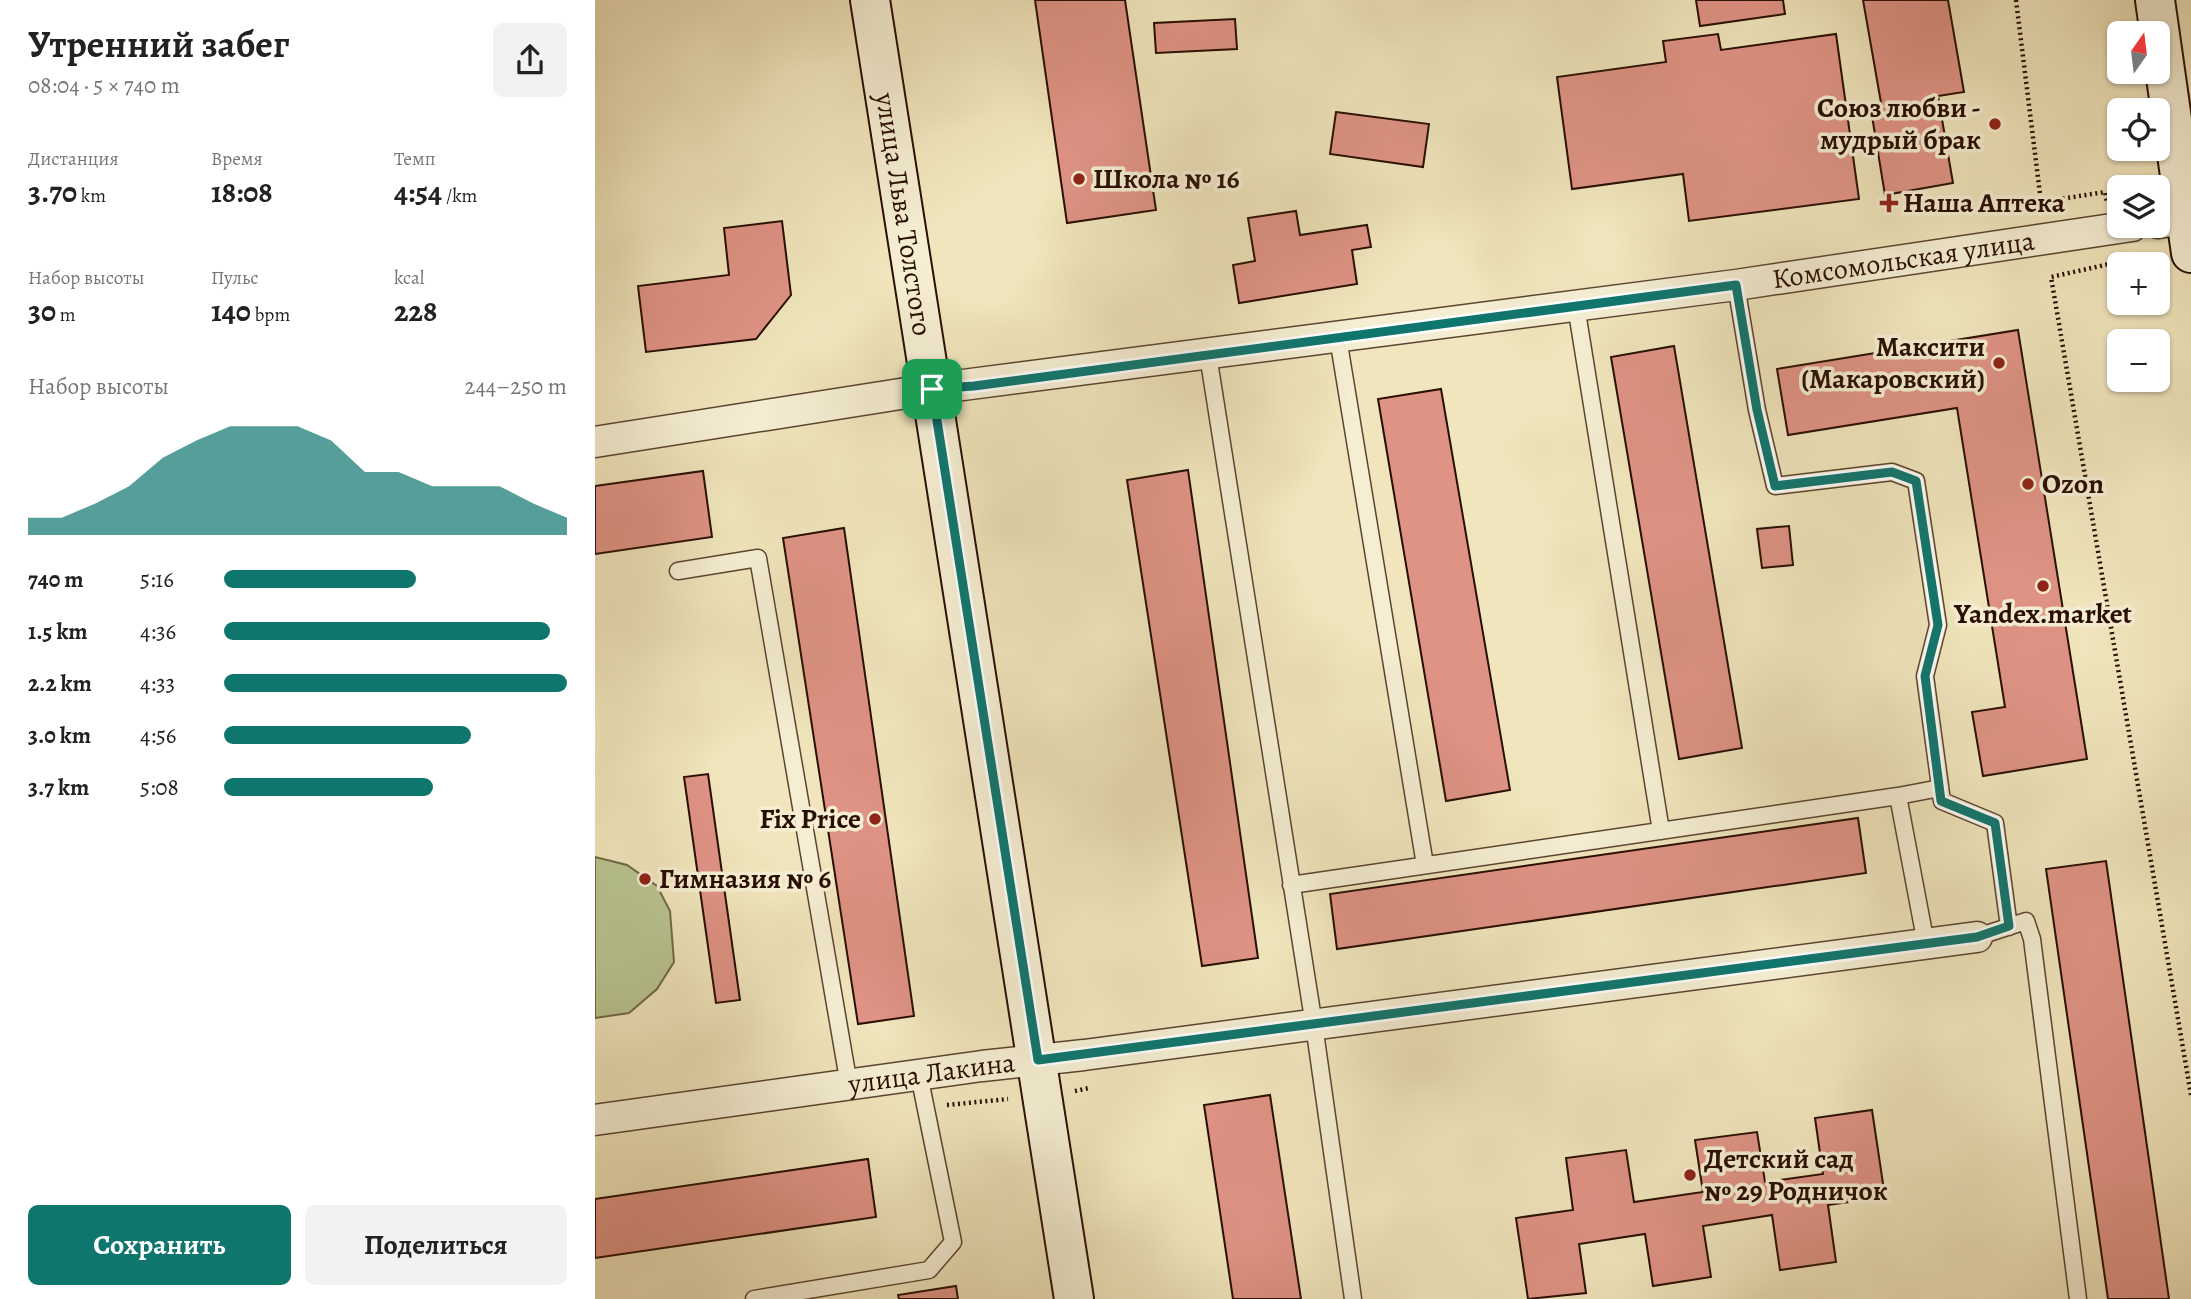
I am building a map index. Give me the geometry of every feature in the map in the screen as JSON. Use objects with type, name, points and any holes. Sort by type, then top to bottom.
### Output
[{"type":"street","name":"улица Льва Толстого","points":[[870,0],[1074,1299]]},
{"type":"street","points":[[2155,0],[2181,228]]},
{"type":"street","name":"Комсомольская улица","points":[[595,442],[932,389],[1736,285],[2107,229]]},
{"type":"street","name":"улица Лакина","points":[[595,1120],[1977,937]]},
{"type":"lane","points":[[1736,285],[1757,410],[1775,486],[1892,472],[1916,481],[1938,625],[1925,676],[1941,801],[1995,823],[2009,926]]},
{"type":"lane","points":[[1576,306],[1661,831]]},
{"type":"lane","points":[[1338,338],[1425,865]]},
{"type":"lane","points":[[1208,355],[1314,1025],[1353,1299]]},
{"type":"lane","points":[[678,571],[758,558],[849,1085]]},
{"type":"lane","points":[[1291,885],[1940,788]]},
{"type":"lane","points":[[1898,796],[1926,944]]},
{"type":"lane","points":[[1977,937],[2026,921],[2032,939],[2078,1299]]},
{"type":"lane","points":[[756,1299],[856,1291],[929,1270],[953,1242],[919,1075]]},
{"type":"path","points":[[2015,0],[2041,202],[2105,192],[2107,196]]},
{"type":"path","points":[[2119,238],[2114,263],[2051,276],[2191,1095]]},
{"type":"green space","points":[[595,857],[627,865],[657,886],[670,911],[674,962],[657,989],[629,1013],[595,1018]]},
{"type":"building","points":[[1035,0],[1125,0],[1156,210],[1067,223]]},
{"type":"building","points":[[1696,0],[1783,0],[1785,14],[1700,26]]},
{"type":"building","points":[[1863,0],[1948,0],[1964,92],[1938,96],[1953,183],[1885,195],[1872,116],[1883,114]]},
{"type":"building","points":[[1235,19],[1237,49],[1156,53],[1154,23]]},
{"type":"building","points":[[1718,34],[1721,50],[1836,34],[1859,199],[1689,221],[1683,174],[1572,189],[1557,77],[1666,62],[1663,41]]},
{"type":"building","points":[[1336,112],[1429,124],[1423,167],[1330,154]]},
{"type":"building","points":[[1296,211],[1300,235],[1367,225],[1371,247],[1352,250],[1357,284],[1239,303],[1233,265],[1255,261],[1248,218]]},
{"type":"building","points":[[782,221],[791,295],[756,339],[646,352],[638,286],[729,275],[724,228]]},
{"type":"building","points":[[2018,330],[2087,759],[1983,776],[1972,712],[2005,707],[1957,408],[1788,435],[1777,369]]},
{"type":"building","points":[[1674,346],[1742,748],[1679,759],[1611,357]]},
{"type":"building","points":[[1441,389],[1510,790],[1446,801],[1378,399]]},
{"type":"building","points":[[1188,470],[1258,958],[1202,966],[1127,480]]},
{"type":"building","points":[[703,471],[712,537],[595,554],[595,486]]},
{"type":"building","points":[[1789,526],[1793,565],[1762,568],[1757,529]]},
{"type":"building","points":[[844,528],[914,1016],[858,1024],[783,538]]},
{"type":"building","points":[[708,774],[740,1000],[716,1003],[684,777]]},
{"type":"building","points":[[1858,818],[1866,873],[1337,949],[1330,894]]},
{"type":"building","points":[[2106,861],[2169,1299],[2108,1299],[2046,869]]},
{"type":"building","points":[[1270,1095],[1301,1299],[1233,1299],[1204,1105]]},
{"type":"building","points":[[1872,1110],[1885,1197],[1828,1205],[1836,1262],[1780,1270],[1772,1215],[1703,1226],[1711,1277],[1653,1286],[1645,1234],[1579,1244],[1586,1293],[1528,1299],[1516,1218],[1573,1210],[1566,1158],[1626,1150],[1634,1202],[1703,1192],[1695,1140],[1757,1132],[1765,1182],[1823,1174],[1815,1118]]},
{"type":"building","points":[[868,1159],[876,1217],[595,1258],[595,1199]]},
{"type":"building","points":[[956,1286],[958,1299],[899,1299],[898,1295]]},
{"type":"place","name":"Союз любви - мудрый брак","points":[[1995,124]]},
{"type":"place","name":"Школа № 16","points":[[1079,179]]},
{"type":"place","name":"Наша Аптека","points":[[1889,203]]},
{"type":"place","name":"Максити (Макаровский)","points":[[1999,363]]},
{"type":"place","name":"Ozon","points":[[2028,484]]},
{"type":"place","name":"Yandex.market","points":[[2043,586]]},
{"type":"place","name":"Fix Price","points":[[875,819]]},
{"type":"place","name":"Гимназия № 6","points":[[645,879]]},
{"type":"place","name":"Детский сад № 29 Родничок","points":[[1690,1175]]},
{"type":"route","points":[[1736,285],[1757,410],[1775,486],[1892,472],[1916,481],[1938,625],[1925,676],[1941,801],[1995,823],[2009,926],[1977,937],[1038,1060],[932,389],[974,386],[1736,285]]}]
